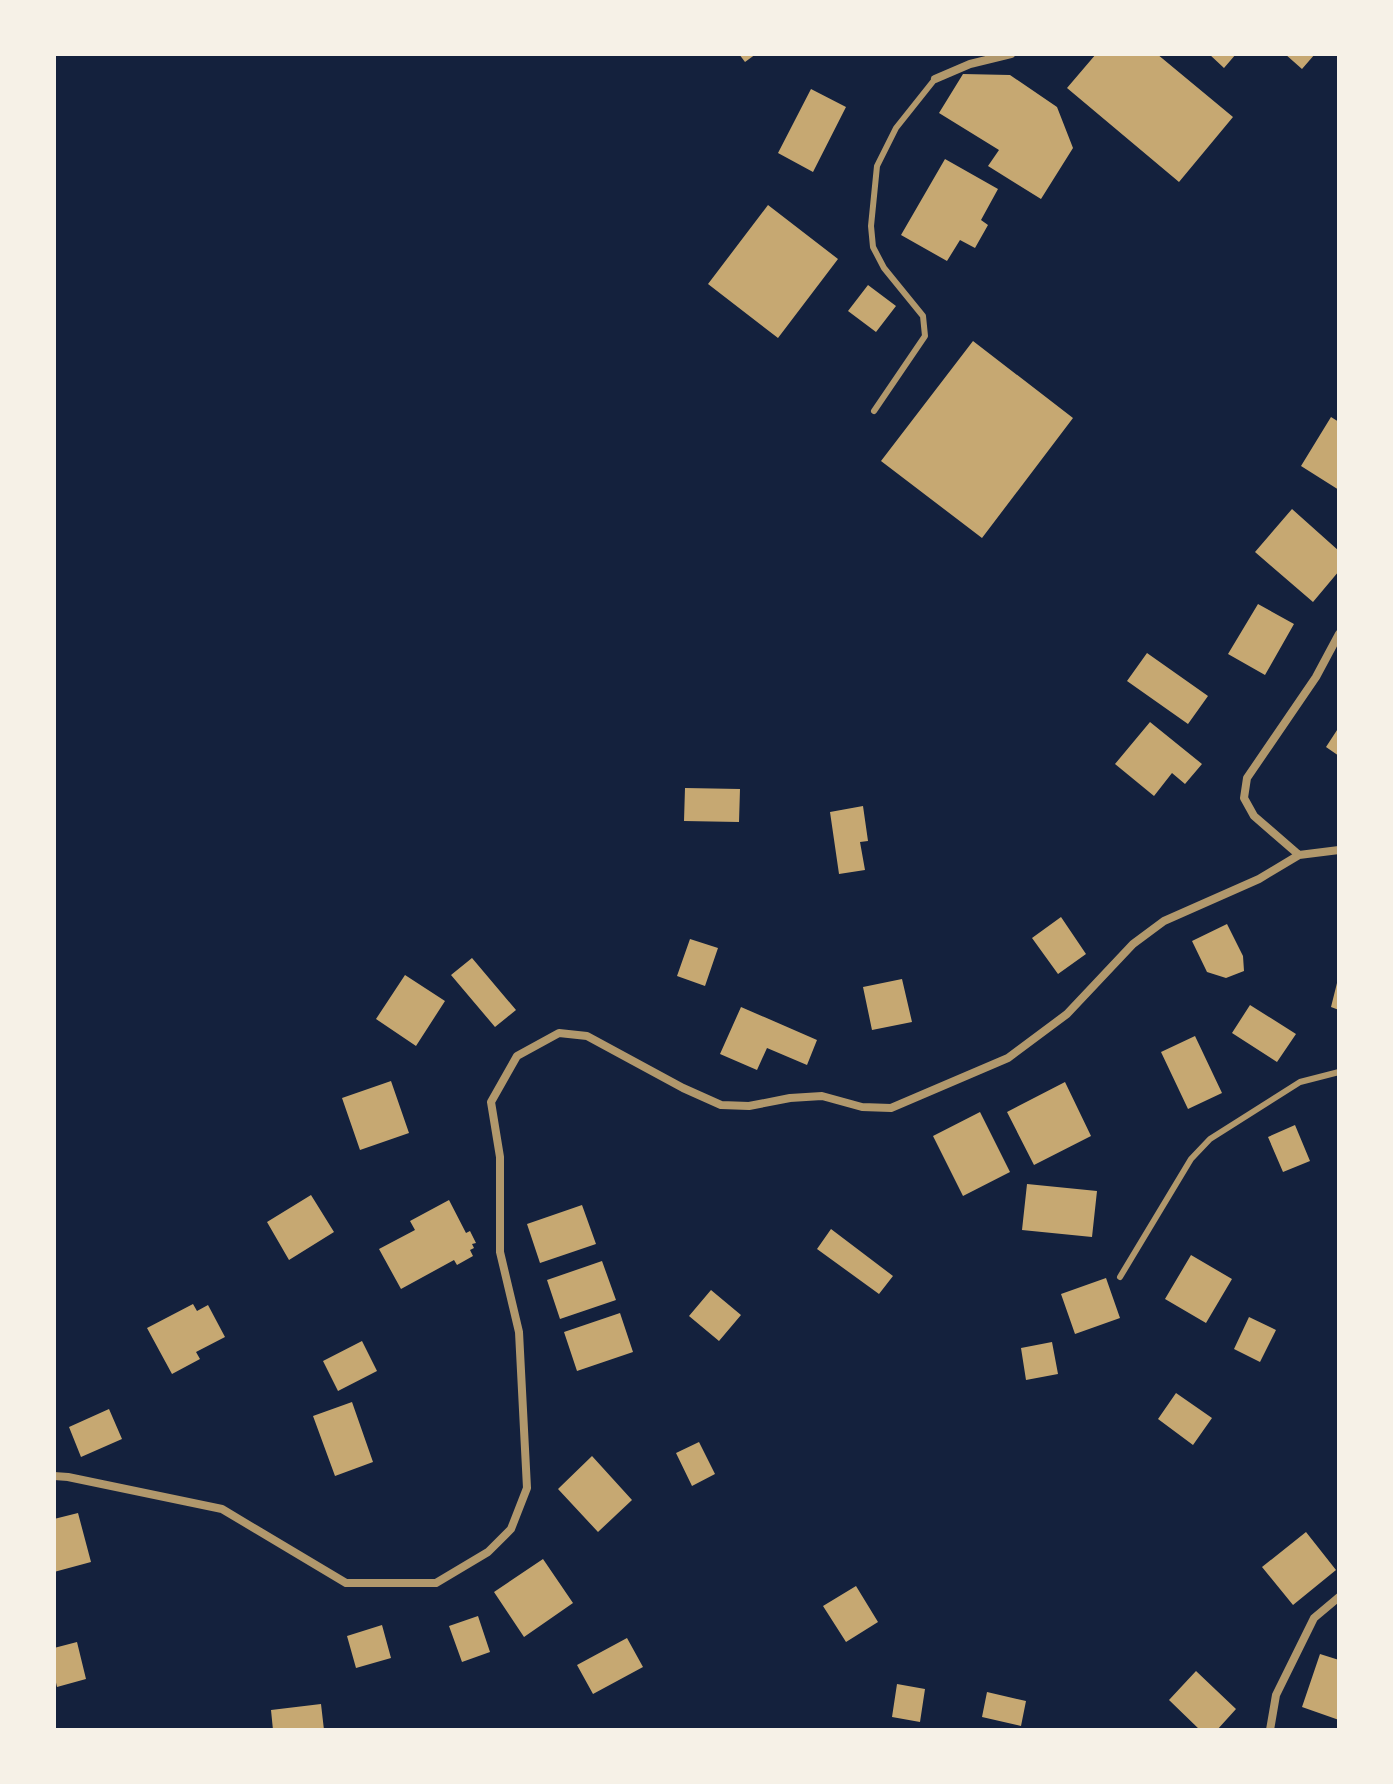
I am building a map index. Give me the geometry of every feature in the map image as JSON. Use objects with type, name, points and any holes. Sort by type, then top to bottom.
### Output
[{"type":"street","points":[[935,79],[970,64],[1011,54]]},
{"type":"street","points":[[1299,855],[1254,816],[1244,798],[1247,778],[1316,677],[1339,634]]},
{"type":"street","points":[[54,1476],[222,1509],[346,1583],[436,1583],[488,1552],[511,1529],[527,1488],[519,1332],[500,1252],[500,1157],[491,1102],[517,1056],[559,1033],[573,1034],[587,1036],[721,1105],[749,1106],[822,1096],[862,1107],[891,1108],[1008,1058],[1067,1014],[1133,944],[1164,921],[1259,879],[1299,855],[1339,850]]},
{"type":"street","points":[[1270,1730],[1276,1695],[1314,1618],[1339,1597]]},
{"type":"lane","points":[[874,411],[925,336],[923,316],[884,268],[873,247],[871,226],[877,166],[896,128],[935,79]]},
{"type":"lane","points":[[1120,1277],[1191,1159],[1210,1139],[1300,1082],[1339,1072]]},
{"type":"building","points":[[739,54],[756,54],[745,62]]},
{"type":"building","points":[[1096,54],[1157,54],[1233,117],[1179,182],[1067,88]]},
{"type":"building","points":[[1209,54],[1236,54],[1224,68]]},
{"type":"building","points":[[1285,54],[1315,54],[1302,69]]},
{"type":"building","points":[[963,74],[1010,75],[1057,107],[1073,148],[1041,199],[988,166],[999,150],[939,113]]},
{"type":"building","points":[[811,89],[846,107],[813,172],[778,153]]},
{"type":"building","points":[[945,159],[998,189],[981,220],[988,225],[975,248],[960,240],[947,261],[901,235]]},
{"type":"building","points":[[768,205],[838,259],[778,338],[708,284]]},
{"type":"building","points":[[868,285],[896,306],[876,332],[848,311]]},
{"type":"building","points":[[973,341],[1073,418],[982,538],[881,461]]},
{"type":"building","points":[[1331,417],[1339,422],[1339,490],[1301,466]]},
{"type":"building","points":[[1292,509],[1339,551],[1339,571],[1313,602],[1255,552]]},
{"type":"building","points":[[1258,604],[1294,624],[1265,675],[1228,654]]},
{"type":"building","points":[[1147,653],[1208,696],[1188,724],[1127,681]]},
{"type":"building","points":[[1150,722],[1202,764],[1185,784],[1172,773],[1154,796],[1115,764]]},
{"type":"building","points":[[1339,727],[1339,756],[1326,747]]},
{"type":"building","points":[[685,788],[740,789],[739,822],[684,821]]},
{"type":"building","points":[[863,806],[868,841],[860,842],[865,870],[839,874],[830,812]]},
{"type":"building","points":[[1061,917],[1086,954],[1058,974],[1032,938]]},
{"type":"building","points":[[1227,924],[1243,956],[1244,971],[1226,978],[1207,972],[1192,941]]},
{"type":"building","points":[[690,939],[718,948],[705,986],[677,976]]},
{"type":"building","points":[[472,958],[516,1010],[495,1027],[451,975]]},
{"type":"building","points":[[405,975],[445,1001],[416,1046],[376,1019]]},
{"type":"building","points":[[902,979],[912,1022],[872,1030],[863,987]]},
{"type":"building","points":[[1339,979],[1339,1010],[1331,1007]]},
{"type":"building","points":[[1250,1005],[1296,1034],[1277,1062],[1232,1033]]},
{"type":"building","points":[[741,1007],[817,1040],[807,1065],[767,1048],[757,1070],[720,1054]]},
{"type":"building","points":[[1195,1036],[1222,1093],[1188,1109],[1161,1052]]},
{"type":"building","points":[[391,1081],[409,1133],[360,1150],[342,1098]]},
{"type":"building","points":[[1065,1082],[1091,1136],[1034,1165],[1007,1112]]},
{"type":"building","points":[[980,1112],[1010,1172],[963,1196],[933,1136]]},
{"type":"building","points":[[1295,1125],[1310,1161],[1283,1172],[1268,1137]]},
{"type":"building","points":[[1027,1184],[1097,1191],[1092,1237],[1022,1230]]},
{"type":"building","points":[[311,1195],[334,1232],[289,1260],[267,1222]]},
{"type":"building","points":[[449,1200],[466,1233],[470,1231],[476,1243],[470,1250],[473,1256],[457,1265],[454,1260],[401,1289],[379,1249],[415,1230],[410,1221]]},
{"type":"building","points":[[582,1205],[596,1244],[540,1263],[527,1224]]},
{"type":"building","points":[[831,1229],[893,1276],[879,1294],[817,1249]]},
{"type":"building","points":[[1191,1255],[1232,1279],[1206,1323],[1165,1299]]},
{"type":"building","points":[[602,1261],[616,1300],[560,1319],[547,1280]]},
{"type":"building","points":[[1106,1278],[1120,1318],[1075,1334],[1061,1294]]},
{"type":"building","points":[[711,1290],[741,1315],[719,1341],[689,1316]]},
{"type":"building","points":[[193,1304],[197,1311],[208,1305],[225,1337],[196,1352],[200,1359],[172,1374],[147,1328]]},
{"type":"building","points":[[620,1313],[633,1352],[577,1371],[564,1332]]},
{"type":"building","points":[[1249,1317],[1276,1330],[1260,1362],[1234,1349]]},
{"type":"building","points":[[362,1341],[377,1371],[338,1391],[323,1361]]},
{"type":"building","points":[[1052,1342],[1058,1374],[1026,1380],[1021,1348]]},
{"type":"building","points":[[1176,1393],[1212,1418],[1193,1445],[1158,1419]]},
{"type":"building","points":[[352,1402],[373,1462],[335,1476],[313,1416]]},
{"type":"building","points":[[109,1409],[122,1439],[81,1457],[69,1427]]},
{"type":"building","points":[[699,1442],[715,1474],[692,1486],[676,1453]]},
{"type":"building","points":[[592,1456],[632,1500],[598,1532],[558,1489]]},
{"type":"building","points":[[78,1513],[91,1562],[54,1572],[54,1519]]},
{"type":"building","points":[[1306,1532],[1336,1570],[1293,1605],[1262,1567]]},
{"type":"building","points":[[543,1559],[573,1603],[524,1637],[494,1592]]},
{"type":"building","points":[[856,1586],[878,1622],[846,1642],[823,1606]]},
{"type":"building","points":[[478,1616],[490,1652],[462,1662],[449,1626]]},
{"type":"building","points":[[382,1625],[391,1658],[356,1668],[347,1636]]},
{"type":"building","points":[[627,1638],[643,1667],[593,1694],[577,1665]]},
{"type":"building","points":[[77,1642],[86,1679],[57,1687],[54,1648]]},
{"type":"building","points":[[1320,1654],[1339,1660],[1339,1720],[1302,1707]]},
{"type":"building","points":[[1196,1671],[1236,1709],[1217,1730],[1200,1730],[1169,1700]]},
{"type":"building","points":[[897,1684],[925,1689],[920,1722],[892,1717]]},
{"type":"building","points":[[987,1692],[1026,1701],[1021,1726],[982,1717]]},
{"type":"building","points":[[321,1704],[324,1730],[273,1730],[271,1710]]}]
